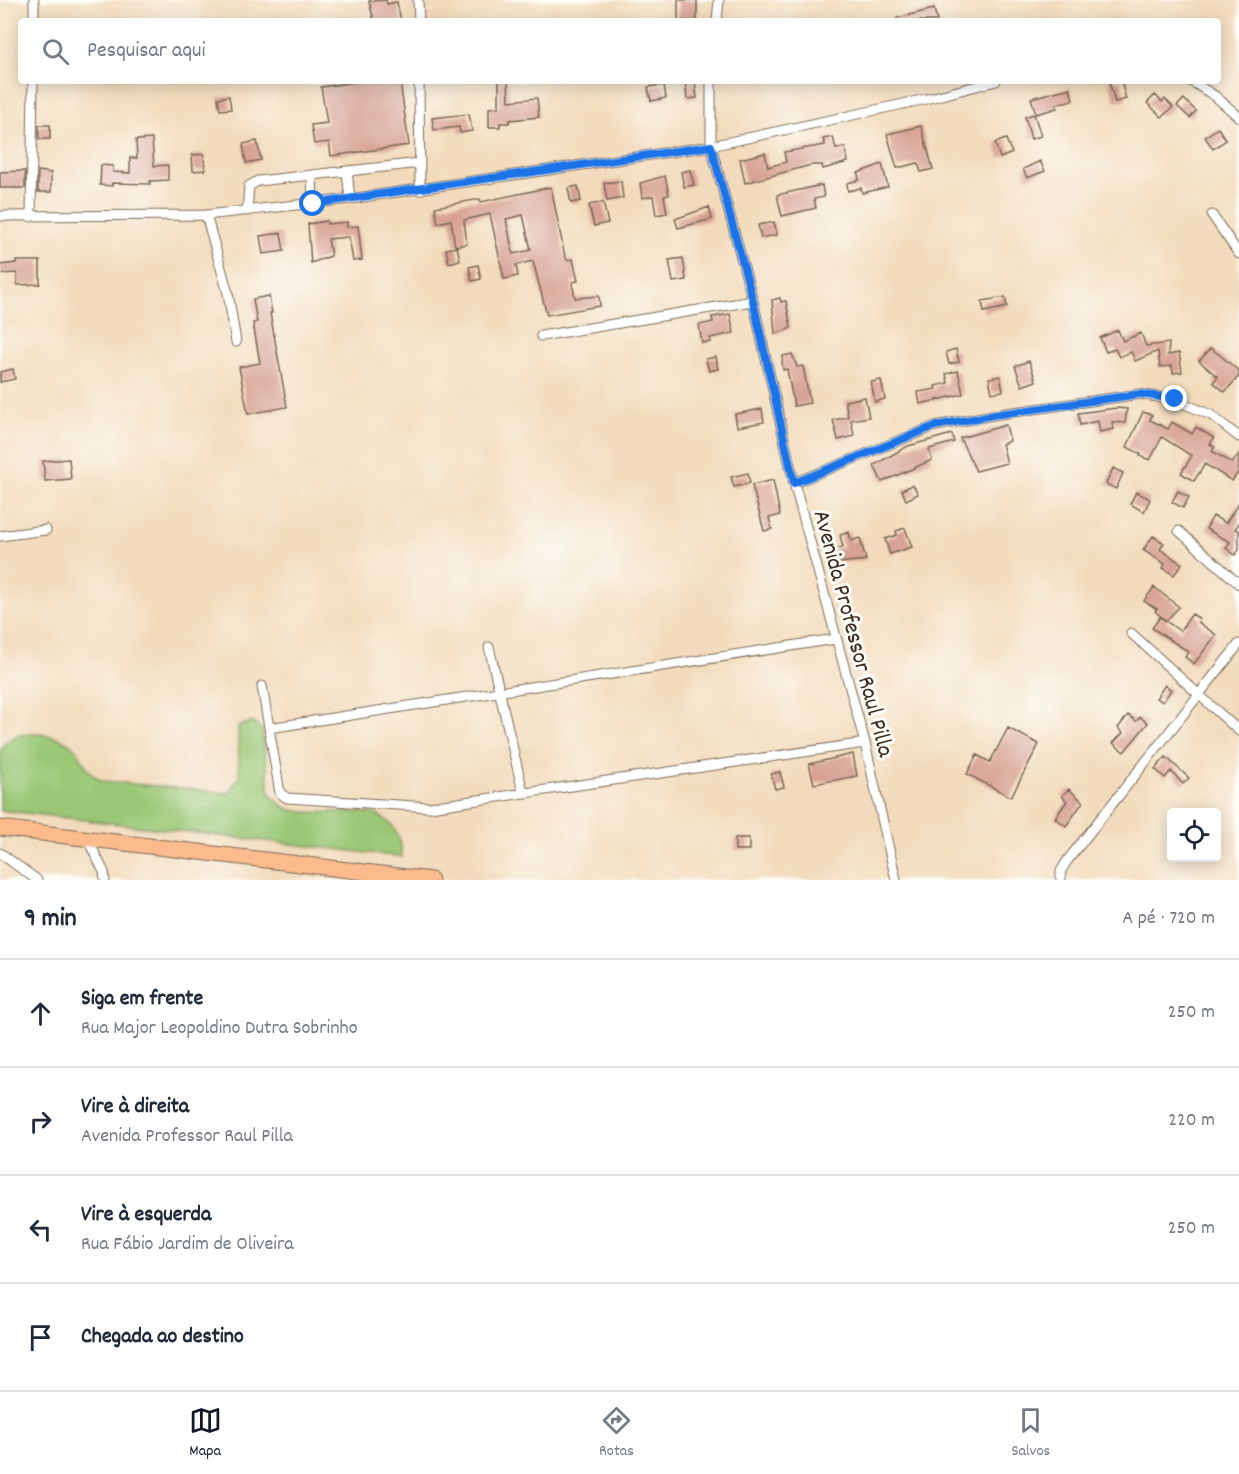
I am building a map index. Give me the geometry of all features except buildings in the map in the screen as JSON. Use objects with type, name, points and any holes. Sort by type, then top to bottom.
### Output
[{"type":"highway","points":[[0,828],[431,880]]},
{"type":"street","points":[[34,0],[34,18]]},
{"type":"street","points":[[418,0],[418,18]]},
{"type":"street","points":[[717,18],[719,0]]},
{"type":"street","points":[[31,217],[33,84]]},
{"type":"street","points":[[419,84],[420,190]]},
{"type":"street","name":"Avenida Professor Raul Pilla","points":[[711,84],[711,146],[753,301],[794,483],[865,743],[896,880]]},
{"type":"street","points":[[0,216],[206,215],[420,190],[711,146],[984,84]]},
{"type":"street","points":[[1196,84],[1215,96],[1239,117]]},
{"type":"street","points":[[247,211],[249,186],[252,183],[420,164]]},
{"type":"street","points":[[347,171],[350,199]]},
{"type":"street","points":[[312,176],[313,204]]},
{"type":"street","points":[[206,215],[228,293],[236,342]]},
{"type":"street","points":[[1212,215],[1239,254]]},
{"type":"street","points":[[541,336],[753,301]]},
{"type":"street","points":[[794,483],[935,426],[993,415],[1140,394],[1175,399],[1211,415],[1239,437]]},
{"type":"street","points":[[0,536],[46,530]]},
{"type":"street","points":[[1179,531],[1239,585]]},
{"type":"street","points":[[1131,633],[1239,731]]},
{"type":"street","points":[[269,728],[498,690],[835,639]]},
{"type":"street","points":[[1061,880],[1061,871],[1067,861],[1239,644]]},
{"type":"street","points":[[489,647],[523,792]]},
{"type":"street","points":[[262,686],[280,793],[287,798],[430,807],[865,743]]},
{"type":"street","points":[[88,840],[104,872],[105,880]]},
{"type":"street","points":[[0,853],[37,880]]},
{"type":"green space","points":[[252,722],[262,730],[270,794],[279,803],[289,809],[306,812],[360,812],[376,815],[389,822],[398,836],[402,857],[0,810],[0,753],[4,744],[21,735],[42,734],[70,744],[91,772],[103,781],[229,793],[239,777],[238,727]]},
{"type":"route","points":[[313,204],[711,146],[753,301],[794,483],[935,426],[993,415],[1140,394],[1175,399]]}]
